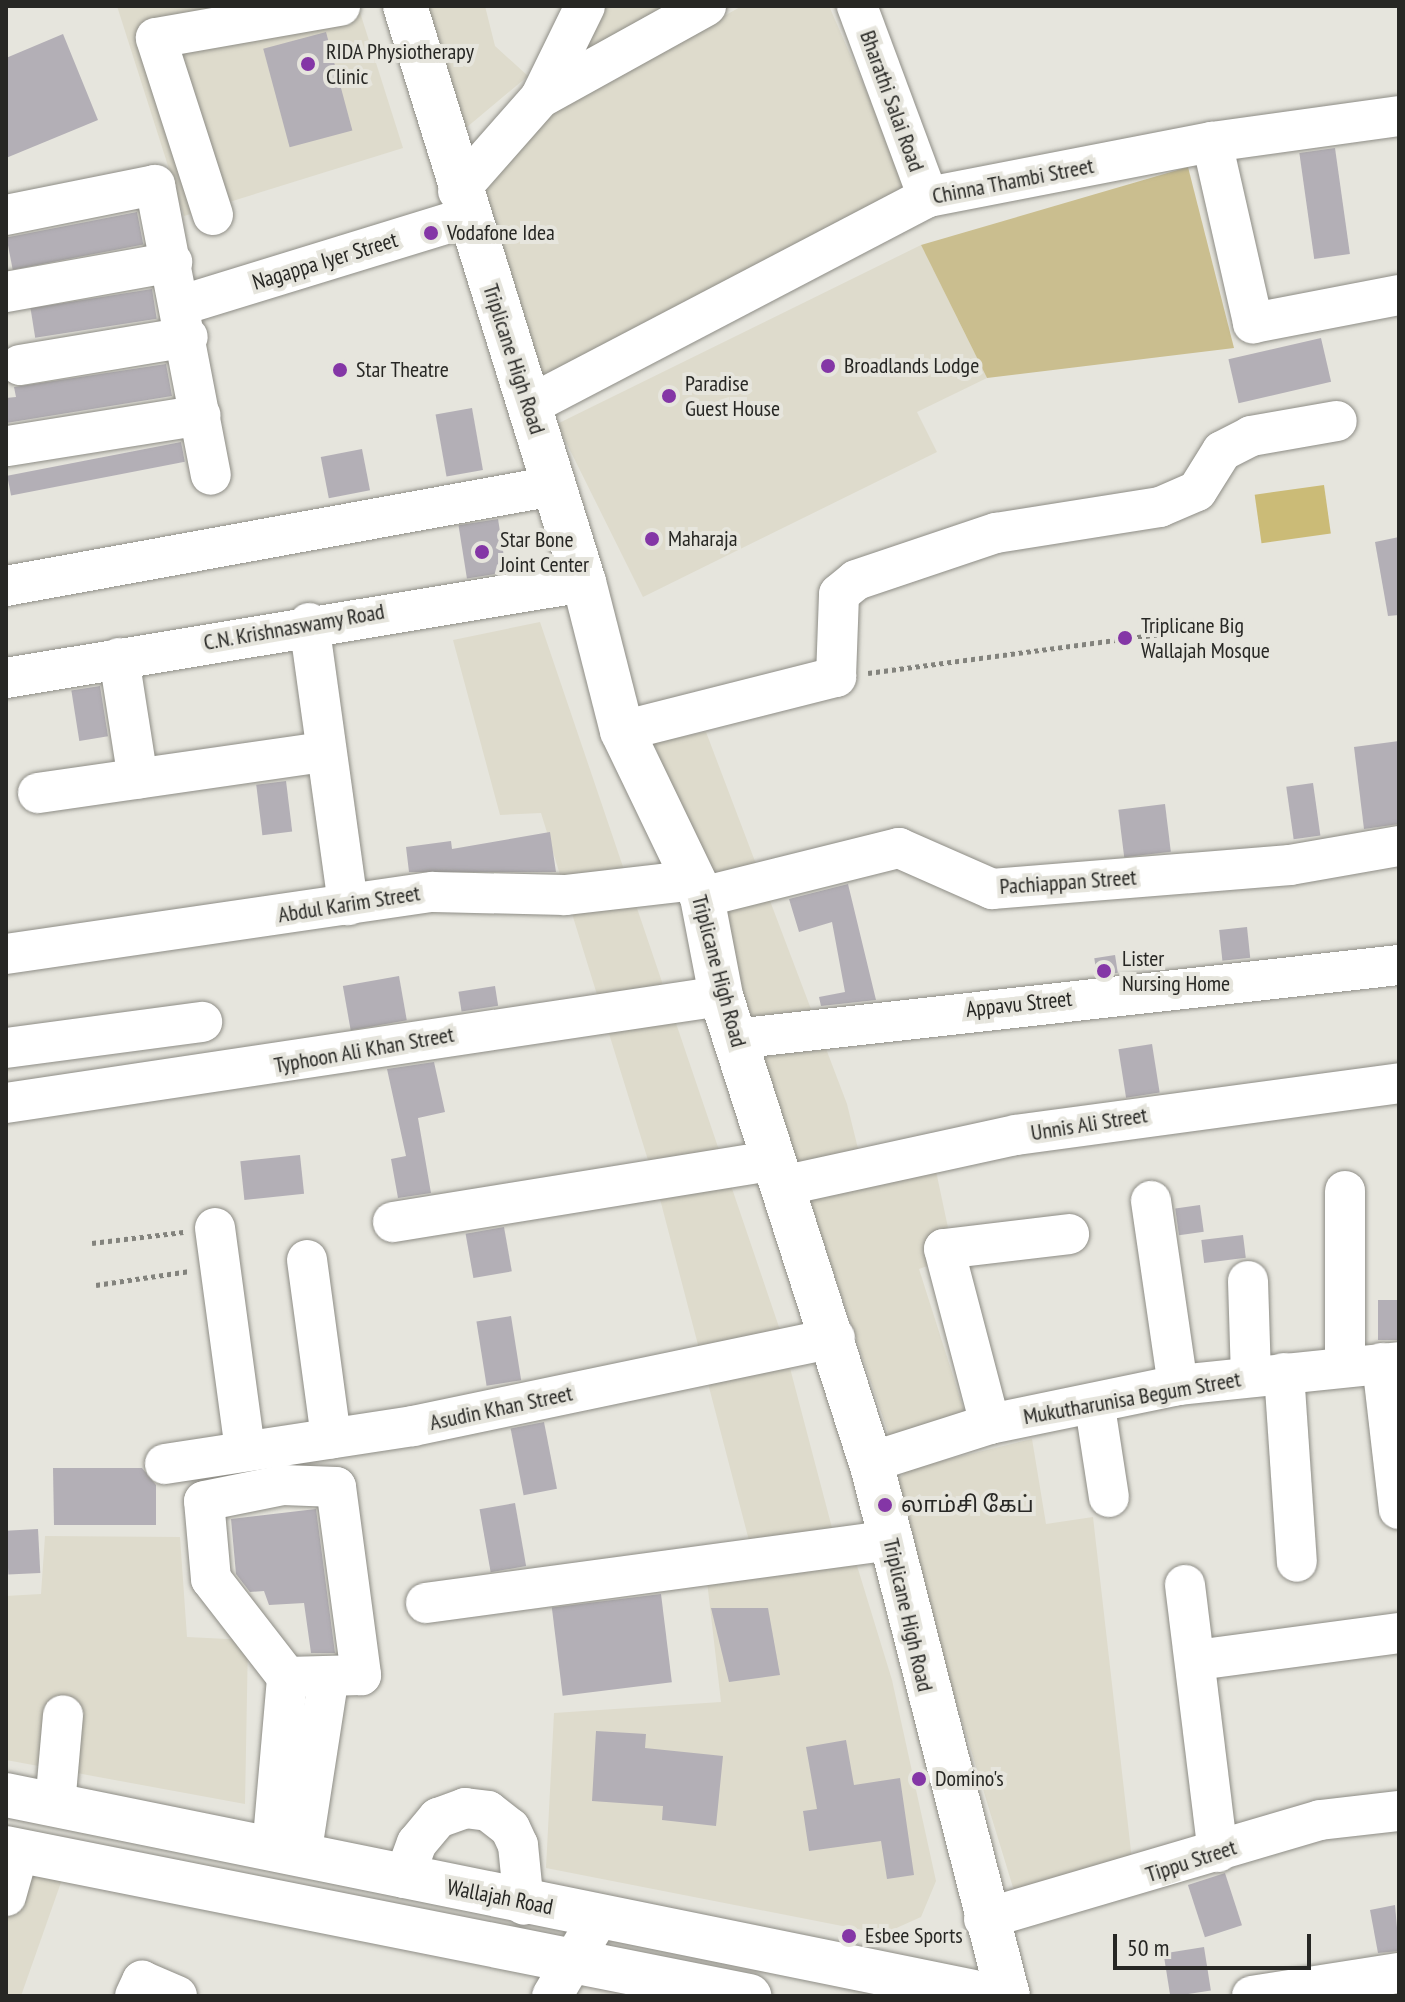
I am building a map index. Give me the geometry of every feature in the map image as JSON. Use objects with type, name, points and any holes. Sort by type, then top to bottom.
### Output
[{"type":"main road","name":"Triplicane High Road","points":[[405,6],[463,204],[530,405],[584,582],[622,731],[698,889],[721,996],[835,1338],[871,1462],[984,1919],[1008,1996]]},
{"type":"main road","name":"Wallajah Road","points":[[6,1795],[524,1905],[600,1915],[994,1996]]},
{"type":"main road","name":"Wallajah Road","points":[[13,1849],[575,1958],[749,1996]]},
{"type":"street","points":[[213,215],[156,38],[340,6]]},
{"type":"street","points":[[463,204],[540,98],[585,6]]},
{"type":"street","points":[[540,98],[706,6]]},
{"type":"street","name":"Bharathi Salai Road","points":[[857,6],[928,197]]},
{"type":"street","name":"Chinna Thambi Street","points":[[530,405],[928,197],[1212,142],[1399,116]]},
{"type":"street","points":[[1212,142],[1253,323],[1399,295]]},
{"type":"street","points":[[6,215],[155,185],[185,321],[211,475]]},
{"type":"street","name":"Nagappa Iyer Street","points":[[20,365],[185,321],[463,204]]},
{"type":"street","points":[[6,292],[172,262]]},
{"type":"street","points":[[8,446],[201,415]]},
{"type":"street","points":[[622,731],[836,677],[839,594],[856,580],[996,533],[1160,507],[1197,491],[1222,451],[1251,436],[1337,421]]},
{"type":"street","points":[[6,586],[553,486]]},
{"type":"street","name":"C.N. Krishnaswamy Road","points":[[6,678],[309,623],[584,582]]},
{"type":"street","points":[[309,623],[324,752],[348,905]]},
{"type":"street","points":[[119,658],[138,779]]},
{"type":"street","points":[[38,793],[324,752]]},
{"type":"street","name":"Pachiappan Street","points":[[698,889],[899,848],[992,889],[1290,865],[1399,846]]},
{"type":"street","name":"Abdul Karim Street","points":[[6,954],[433,892],[565,895],[698,889]]},
{"type":"street","name":"Appavu Street","points":[[735,1039],[1399,965]]},
{"type":"street","name":"Typhoon Ali Khan Street","points":[[6,1103],[721,996]]},
{"type":"street","points":[[6,1048],[202,1022]]},
{"type":"street","name":"Unnis Ali Street","points":[[393,1222],[779,1173],[1016,1135],[1399,1083]]},
{"type":"street","points":[[1345,1191],[1399,1509]]},
{"type":"street","points":[[1151,1201],[1178,1385]]},
{"type":"street","points":[[990,1424],[944,1249],[1069,1234]]},
{"type":"street","points":[[218,1248],[245,1450]]},
{"type":"street","points":[[307,1260],[331,1438]]},
{"type":"street","points":[[1248,1281],[1268,1375],[1297,1562]]},
{"type":"street","name":"Asudin Khan Street","points":[[165,1464],[331,1438],[835,1338]]},
{"type":"street","name":"Mukutharunisa Begum Street","points":[[871,1462],[990,1424],[1095,1407],[1178,1385],[1375,1362]]},
{"type":"street","points":[[1095,1407],[1109,1497]]},
{"type":"street","points":[[286,1853],[287,1677],[211,1579],[204,1501],[283,1485],[336,1487],[361,1675],[328,1681],[287,1677]]},
{"type":"street","points":[[426,1603],[891,1540]]},
{"type":"street","points":[[1185,1585],[1197,1660],[1218,1852]]},
{"type":"street","points":[[1197,1660],[1399,1633]]},
{"type":"street","points":[[286,1853],[328,1681]]},
{"type":"street","points":[[55,1805],[63,1715]]},
{"type":"street","points":[[404,1878],[417,1843],[438,1818],[465,1808],[488,1811],[510,1828],[518,1845],[524,1905]]},
{"type":"street","name":"Tippu Street","points":[[984,1919],[1320,1820],[1399,1811]]},
{"type":"street","points":[[6,1896],[13,1849]]},
{"type":"street","points":[[552,1996],[600,1915]]},
{"type":"street","points":[[1252,1996],[1399,1973]]},
{"type":"street","points":[[135,1996],[142,1981],[177,1996]]},
{"type":"path","points":[[836,677],[1228,625]]},
{"type":"path","points":[[92,1243],[218,1248]]},
{"type":"path","points":[[96,1285],[218,1248]]},
{"type":"shaded area","points":[[117,6],[358,6],[403,148],[184,216]]},
{"type":"shaded area","points":[[410,6],[485,6],[495,46],[528,76],[448,143]]},
{"type":"shaded area","points":[[601,6],[687,6],[579,67]]},
{"type":"shaded area","points":[[742,6],[829,6],[914,200],[536,396],[468,188],[561,107]]},
{"type":"shaded area","points":[[1188,167],[1234,348],[987,378],[921,245]]},
{"type":"shaded area","points":[[921,245],[987,378],[917,412],[937,452],[643,597],[557,424]]},
{"type":"shaded area","points":[[1324,485],[1331,534],[1262,543],[1255,495]]},
{"type":"shaded area","points":[[540,622],[780,1330],[836,1543],[753,1556],[660,1199],[541,813],[500,815],[453,640]]},
{"type":"shaded area","points":[[706,732],[847,1104],[867,1185],[936,1171],[954,1256],[919,1269],[970,1429],[894,1450],[654,742]]},
{"type":"shaded area","points":[[1032,1439],[1046,1524],[1093,1517],[1133,1869],[1015,1894],[891,1488],[908,1469]]},
{"type":"shaded area","points":[[45,1536],[180,1537],[187,1637],[248,1640],[245,1804],[6,1760],[6,1596],[41,1594]]},
{"type":"shaded area","points":[[851,1546],[892,1680],[936,1881],[921,1917],[883,1934],[546,1868],[554,1713],[721,1702],[705,1564]]},
{"type":"shaded area","points":[[6,1869],[65,1871],[21,1996],[6,1996]]},
{"type":"building","points":[[326,32],[352,131],[290,147],[263,49]]},
{"type":"building","points":[[63,34],[98,120],[6,158],[6,58]]},
{"type":"building","points":[[1335,148],[1350,254],[1314,259],[1299,153]]},
{"type":"building","points":[[137,212],[143,244],[13,270],[6,237]]},
{"type":"building","points":[[152,289],[157,319],[35,338],[31,308]]},
{"type":"building","points":[[1321,338],[1331,382],[1239,403],[1228,359]]},
{"type":"building","points":[[166,364],[172,396],[6,423],[6,398],[16,397],[14,387]]},
{"type":"building","points":[[472,408],[483,470],[447,476],[436,414]]},
{"type":"building","points":[[181,442],[185,462],[11,495],[7,476]]},
{"type":"building","points":[[362,449],[370,490],[329,498],[321,457]]},
{"type":"building","points":[[498,519],[506,572],[467,579],[458,525]]},
{"type":"building","points":[[1399,537],[1399,615],[1388,616],[1375,542]]},
{"type":"building","points":[[100,686],[108,736],[79,741],[71,691]]},
{"type":"building","points":[[1399,741],[1399,824],[1364,829],[1354,747]]},
{"type":"building","points":[[286,781],[292,832],[262,835],[256,785]]},
{"type":"building","points":[[1313,783],[1320,835],[1294,839],[1286,787]]},
{"type":"building","points":[[1165,804],[1171,852],[1124,857],[1118,810]]},
{"type":"building","points":[[550,832],[556,872],[409,872],[406,847],[451,841],[452,849]]},
{"type":"building","points":[[848,884],[876,1000],[821,1006],[819,997],[845,992],[832,922],[799,932],[789,899]]},
{"type":"building","points":[[1247,927],[1250,958],[1222,961],[1219,930]]},
{"type":"building","points":[[1115,955],[1118,973],[1097,976],[1094,958]]},
{"type":"building","points":[[399,976],[407,1020],[351,1030],[343,986]]},
{"type":"building","points":[[495,986],[498,1006],[462,1012],[458,992]]},
{"type":"building","points":[[1152,1044],[1160,1092],[1126,1098],[1118,1049]]},
{"type":"building","points":[[434,1062],[445,1112],[418,1118],[431,1193],[398,1198],[391,1159],[406,1156],[387,1069]]},
{"type":"building","points":[[300,1155],[304,1194],[244,1200],[240,1161]]},
{"type":"building","points":[[1200,1205],[1204,1232],[1179,1235],[1175,1208]]},
{"type":"building","points":[[504,1227],[512,1271],[473,1278],[466,1234]]},
{"type":"building","points":[[1243,1235],[1246,1258],[1204,1263],[1201,1240]]},
{"type":"building","points":[[1378,1300],[1399,1300],[1399,1340],[1378,1340]]},
{"type":"building","points":[[511,1316],[521,1380],[487,1386],[476,1321]]},
{"type":"building","points":[[544,1422],[557,1489],[524,1495],[511,1428]]},
{"type":"building","points":[[53,1468],[142,1468],[156,1485],[156,1525],[54,1525]]},
{"type":"building","points":[[515,1503],[526,1566],[491,1572],[480,1509]]},
{"type":"building","points":[[316,1509],[335,1653],[311,1653],[304,1603],[269,1605],[264,1591],[250,1592],[236,1574],[231,1519]]},
{"type":"building","points":[[38,1529],[40,1573],[8,1575],[6,1531]]},
{"type":"building","points":[[661,1594],[672,1682],[563,1696],[552,1607]]},
{"type":"building","points":[[711,1608],[768,1608],[780,1675],[729,1682]]},
{"type":"building","points":[[596,1731],[646,1734],[645,1748],[723,1756],[716,1826],[662,1820],[663,1806],[592,1801]]},
{"type":"building","points":[[846,1740],[854,1785],[900,1778],[914,1875],[887,1879],[881,1841],[809,1851],[803,1811],[817,1809],[806,1747]]},
{"type":"building","points":[[1225,1873],[1242,1925],[1205,1937],[1188,1885]]},
{"type":"building","points":[[1395,1905],[1399,1951],[1378,1953],[1370,1910]]},
{"type":"building","points":[[1204,1947],[1211,1990],[1170,1996],[1164,1953]]},
{"type":"place","name":"RIDA Physiotherapy Clinic","points":[[308,64]]},
{"type":"place","name":"Vodafone Idea","points":[[431,233]]},
{"type":"place","name":"Broadlands Lodge","points":[[828,366]]},
{"type":"place","name":"Star Theatre","points":[[340,370]]},
{"type":"place","name":"Paradise Guest House","points":[[669,396]]},
{"type":"place","name":"Maharaja","points":[[652,539]]},
{"type":"place","name":"Star Bone Joint Center","points":[[482,552]]},
{"type":"place","name":"Triplicane Big Wallajah Mosque","points":[[1125,638]]},
{"type":"place","name":"Lister Nursing Home","points":[[1104,971]]},
{"type":"place","name":"லாம்சி கேப்","points":[[885,1505]]},
{"type":"place","name":"Domino's","points":[[919,1779]]},
{"type":"place","name":"Esbee Sports","points":[[849,1936]]}]
